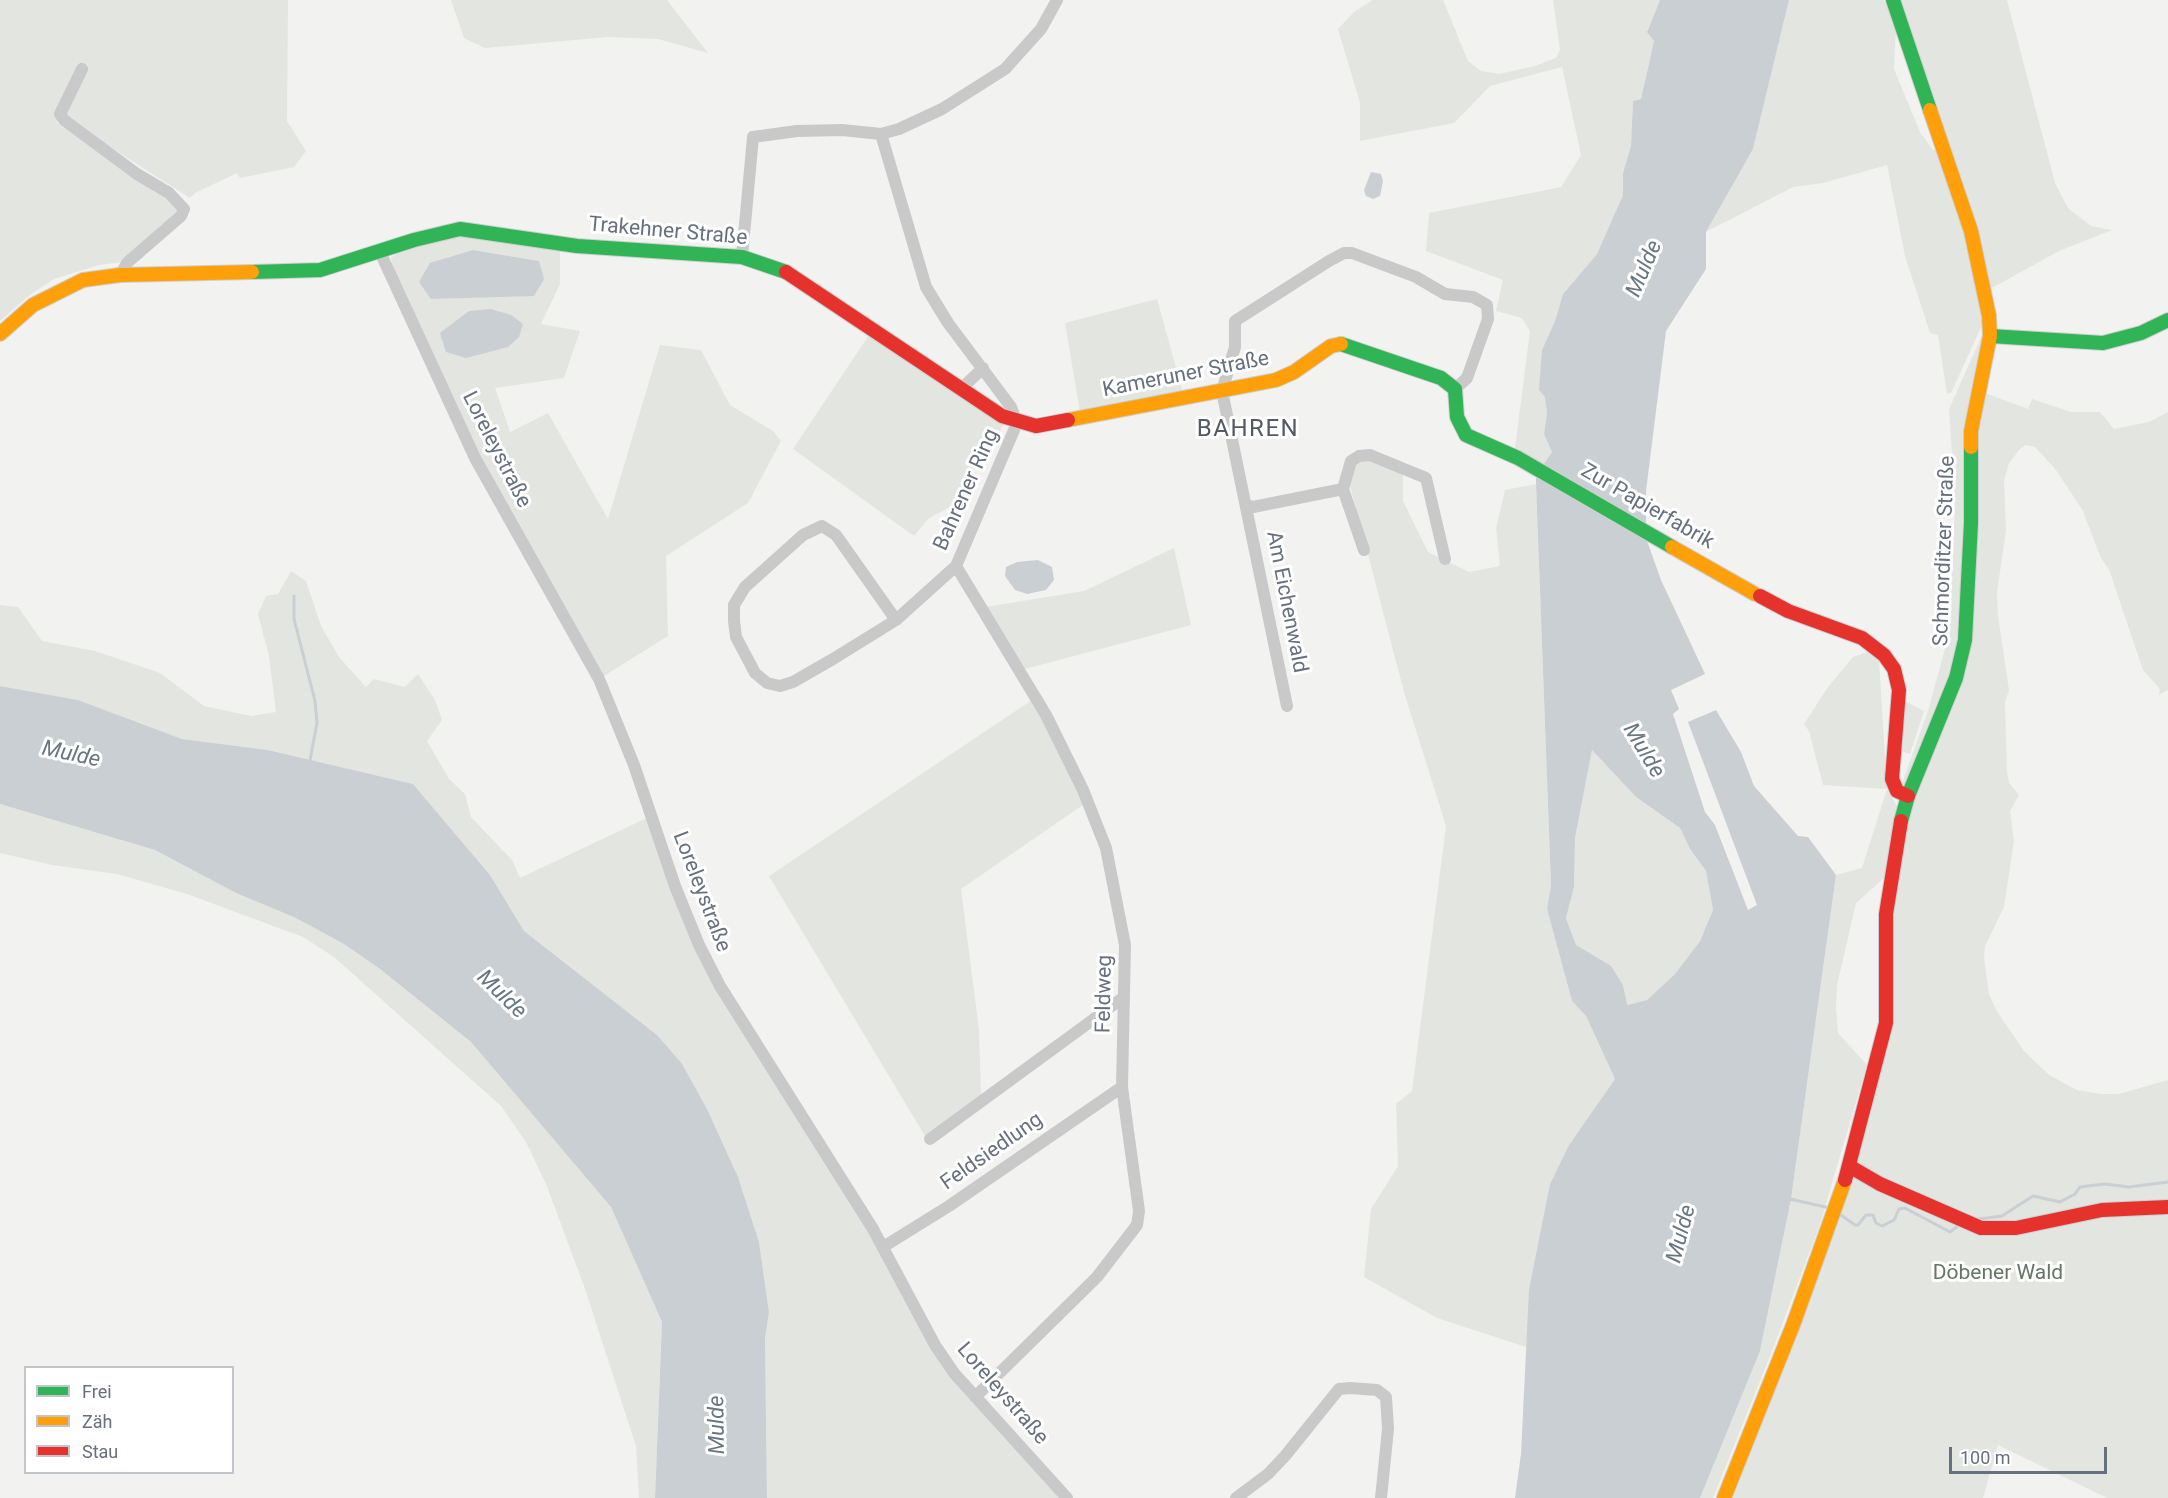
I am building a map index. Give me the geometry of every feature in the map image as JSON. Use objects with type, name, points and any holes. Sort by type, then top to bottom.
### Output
[{"type":"street","points":[[742,257],[753,137],[797,130],[842,129],[881,134],[899,129],[961,98],[1005,69],[1025,50],[1041,30],[1057,0]]},
{"type":"street","name":"Schmorditzer Straße","points":[[1724,1498],[1831,1222],[1849,1166],[1886,1023],[1886,914],[1893,851],[1908,796],[1952,691],[1963,651],[1971,523],[1971,431],[1990,336],[1989,316],[1971,231],[1893,0]]},
{"type":"street","points":[[82,69],[60,114],[64,120],[137,174],[169,193],[184,209],[182,216],[128,262],[120,274]]},
{"type":"street","points":[[881,134],[927,287],[948,323],[1011,407],[1017,423]]},
{"type":"street","name":"Trakehner Straße","points":[[0,334],[33,305],[83,280],[120,274],[320,270],[435,234],[480,230],[577,246],[742,257],[765,263],[788,272],[961,389],[1002,416],[1017,423]]},
{"type":"street","name":"Loreleystraße","points":[[380,252],[476,458],[598,679],[634,765],[675,886],[708,966],[883,1247],[935,1345],[975,1397],[1067,1498]]},
{"type":"street","points":[[1222,391],[1235,346],[1235,321],[1344,253],[1352,253],[1416,277],[1445,294],[1473,297],[1486,305],[1488,319],[1467,378],[1455,390]]},
{"type":"street","points":[[1990,336],[2103,343],[2141,333],[2168,320]]},
{"type":"street","name":"Kameruner Straße","points":[[1017,423],[1036,426],[1276,380],[1294,372],[1331,346],[1342,344],[1441,378],[1455,390]]},
{"type":"street","points":[[961,389],[983,369]]},
{"type":"street","name":"Zur Papierfabrik","points":[[1455,390],[1457,417],[1466,435],[1518,458],[1757,595],[1788,611],[1862,638],[1884,655],[1894,669],[1899,690],[1892,778],[1897,791],[1908,796]]},
{"type":"street","name":"Am Eichenwald","points":[[1222,391],[1287,706]]},
{"type":"street","name":"Bahrener Ring","points":[[896,620],[836,535],[822,526],[802,535],[745,587],[734,605],[736,637],[755,673],[767,683],[780,686],[793,682],[896,620],[956,566],[1017,423]]},
{"type":"street","points":[[1364,550],[1343,489],[1351,461],[1359,456],[1370,455],[1426,478],[1445,559]]},
{"type":"street","name":"Am Eichenwald","points":[[1246,505],[1253,507],[1343,489]]},
{"type":"street","name":"Feldweg","points":[[956,566],[1046,715],[1093,812],[1106,848],[1121,915],[1125,945],[1122,1087],[1126,1133],[1137,1186],[1137,1225],[1097,1277],[975,1397]]},
{"type":"street","points":[[930,1139],[1124,997]]},
{"type":"street","name":"Feldsiedlung","points":[[883,1247],[949,1206],[1122,1087]]},
{"type":"street","points":[[1849,1166],[1880,1184],[1963,1222],[1997,1230],[2102,1210],[2168,1207]]},
{"type":"street","points":[[1236,1498],[1268,1474],[1339,1389],[1350,1388],[1377,1390],[1386,1397],[1388,1429],[1381,1498]]},
{"type":"green space","points":[[0,0],[288,0],[287,121],[306,151],[294,167],[240,178],[237,173],[195,193],[190,198],[66,119],[56,122],[172,199],[178,207],[177,217],[122,262],[99,265],[54,279],[31,294],[0,321]]},
{"type":"green space","points":[[451,0],[667,0],[708,53],[658,39],[608,37],[485,48],[464,38]]},
{"type":"green space","points":[[1373,0],[1443,0],[1468,61],[1481,71],[1499,74],[1535,66],[1556,58],[1560,50],[1553,0],[1660,0],[1647,31],[1654,41],[1641,99],[1633,101],[1631,146],[1623,173],[1623,195],[1597,254],[1563,294],[1555,321],[1542,350],[1547,413],[1544,434],[1552,452],[1545,465],[1515,448],[1530,331],[1522,318],[1496,311],[1503,280],[1426,251],[1429,213],[1561,187],[1581,155],[1562,67],[1490,86],[1454,123],[1360,141],[1360,103],[1338,29],[1354,12]]},
{"type":"green space","points":[[1789,0],[1884,0],[1896,26],[1894,69],[1920,132],[1933,150],[1939,148],[1966,234],[1983,323],[1951,393],[1947,394],[1938,335],[1930,333],[1905,256],[1887,165],[1823,183],[1793,187],[1706,232],[1753,149]]},
{"type":"green space","points":[[1899,0],[2007,0],[2055,183],[2068,208],[2091,226],[2112,230],[2059,251],[1990,289]]},
{"type":"green space","points":[[470,235],[560,250],[560,284],[541,324],[580,331],[564,378],[495,388],[510,432],[548,413],[608,519],[660,345],[701,350],[730,405],[773,431],[781,441],[748,503],[666,556],[668,636],[599,679],[455,414],[394,273],[391,258],[404,248]],"holes":[[[473,250],[539,261],[534,295],[431,299]]]},
{"type":"green space","points":[[1157,299],[1183,393],[1080,412],[1065,323]]},
{"type":"green space","points":[[1983,333],[1962,621],[1946,686],[1905,788],[1901,786],[1928,711],[1946,645],[1950,615],[1955,501],[1949,409]]},
{"type":"green space","points":[[869,335],[1004,424],[950,507],[928,519],[914,536],[793,449]]},
{"type":"green space","name":"Döbener Wald","points":[[1985,393],[2028,409],[2032,399],[2071,412],[2100,412],[2114,429],[2149,422],[2168,412],[2168,690],[2159,695],[2160,689],[2143,670],[2110,572],[2100,556],[2083,511],[2056,470],[2035,447],[2026,445],[2009,463],[2004,481],[2006,531],[1997,592],[1998,616],[2009,690],[2005,702],[2007,772],[2009,783],[2019,795],[2010,811],[2014,841],[2004,907],[1985,946],[1984,958],[1989,994],[1996,1010],[2024,1051],[2049,1075],[2077,1090],[2101,1094],[2119,1094],[2168,1080],[2168,1498],[2107,1498],[1998,1445],[1983,1498],[1730,1498],[1876,1086],[1902,835],[1956,693],[1975,442]]},
{"type":"green space","points":[[1360,459],[1372,459],[1403,472],[1403,501],[1428,552],[1469,572],[1500,566],[1496,528],[1505,490],[1536,484],[1551,885],[1547,909],[1572,1001],[1586,1016],[1615,1079],[1569,1145],[1550,1184],[1540,1237],[1526,1347],[1437,1318],[1364,1277],[1371,1209],[1398,1166],[1396,1104],[1412,1091],[1446,826],[1404,692],[1349,482],[1354,467]]},
{"type":"green space","points":[[1174,548],[1191,625],[1025,669],[985,607],[1084,591]]},
{"type":"green space","points":[[291,571],[306,581],[321,626],[339,657],[366,687],[374,679],[405,687],[418,674],[435,700],[442,720],[427,741],[449,779],[465,794],[471,817],[512,860],[520,878],[651,816],[694,933],[964,1390],[1059,1498],[767,1498],[765,1339],[769,1312],[759,1242],[738,1177],[708,1111],[613,1003],[524,931],[490,875],[413,784],[268,750],[182,739],[78,700],[0,686],[0,605],[18,607],[42,641],[95,651],[160,673],[204,706],[251,716],[276,712],[269,656],[258,614],[266,596],[278,594]]},
{"type":"green space","points":[[1867,652],[1879,661],[1887,789],[1823,785],[1809,731],[1804,724],[1828,687],[1853,657]]},
{"type":"green space","points":[[1041,694],[1093,798],[961,889],[979,1030],[981,1095],[925,1136],[769,876]]},
{"type":"green space","points":[[1905,701],[1924,711],[1910,754],[1898,750]]},
{"type":"green space","points":[[1592,750],[1636,797],[1680,828],[1690,849],[1706,871],[1713,910],[1700,941],[1675,974],[1647,1000],[1626,1005],[1623,985],[1611,967],[1576,945],[1566,918],[1574,887],[1575,838]]},
{"type":"green space","points":[[1887,789],[1898,808],[1885,877],[1856,903],[1837,985],[1838,1033],[1867,1065],[1819,1227],[1771,1354],[1713,1498],[1700,1498],[1760,1351],[1791,1199],[1836,875],[1862,868]]},
{"type":"green space","points":[[0,804],[155,850],[236,893],[296,918],[344,944],[380,969],[471,1042],[611,1207],[662,1322],[655,1498],[639,1498],[636,1446],[584,1286],[546,1184],[526,1142],[501,1106],[334,957],[303,937],[187,894],[117,874],[52,865],[0,853]]},
{"type":"water","name":"Mulde","points":[[1660,0],[1789,0],[1753,149],[1706,232],[1706,269],[1666,331],[1646,491],[1646,538],[1661,580],[1705,674],[1671,690],[1679,709],[1673,714],[1705,812],[1715,825],[1748,910],[1757,905],[1688,722],[1716,710],[1741,752],[1754,786],[1798,836],[1808,837],[1836,875],[1791,1199],[1760,1351],[1700,1498],[1515,1498],[1521,1454],[1529,1290],[1550,1184],[1569,1145],[1615,1079],[1586,1016],[1572,1001],[1547,909],[1551,885],[1536,476],[1552,452],[1544,434],[1547,413],[1545,397],[1539,390],[1542,350],[1555,321],[1563,294],[1597,254],[1623,195],[1623,173],[1631,146],[1633,101],[1641,99],[1654,41],[1647,32]],"holes":[[[1592,750],[1636,797],[1680,828],[1690,849],[1706,871],[1713,910],[1700,941],[1675,974],[1647,1000],[1627,1005],[1623,985],[1611,966],[1576,945],[1566,918],[1574,887],[1575,838]]]},
{"type":"water","points":[[1371,172],[1381,174],[1383,181],[1380,196],[1373,199],[1366,196],[1364,190]]},
{"type":"water","points":[[473,250],[539,261],[544,279],[534,296],[431,299],[419,282],[430,263]]},
{"type":"water","points":[[491,309],[511,315],[523,324],[519,337],[508,347],[466,358],[446,352],[440,333],[469,311]]},
{"type":"water","points":[[1038,560],[1052,567],[1054,580],[1046,590],[1027,594],[1015,590],[1005,576],[1006,567],[1017,562]]},
{"type":"water","name":"Mulde","points":[[0,686],[78,700],[182,739],[268,750],[413,784],[490,875],[524,931],[658,1036],[682,1064],[708,1111],[738,1177],[759,1242],[769,1312],[765,1339],[767,1498],[655,1498],[662,1322],[611,1207],[471,1042],[380,969],[344,944],[296,918],[236,893],[155,850],[0,804]]},
{"type":"waterway","points":[[294,596],[294,619],[315,701],[317,723],[310,760]]},
{"type":"waterway","points":[[1979,1219],[2002,1216],[2033,1196],[2060,1202],[2075,1194],[2080,1187],[2105,1184],[2129,1187],[2168,1182]]},
{"type":"waterway","points":[[1790,1199],[1830,1208]]},
{"type":"waterway","points":[[1838,1213],[1855,1225],[1858,1225],[1866,1215],[1873,1215],[1876,1223],[1882,1226],[1894,1220],[1899,1209],[1905,1208],[1950,1232],[1959,1225]]},
{"type":"traffic: fast","points":[[1893,0],[1930,110]]},
{"type":"traffic: fast","points":[[252,272],[320,270],[414,240],[460,229],[577,246],[742,257],[786,272]]},
{"type":"traffic: fast","points":[[1990,336],[2103,343],[2141,333],[2168,320]]},
{"type":"traffic: fast","points":[[1341,344],[1441,378],[1455,389],[1457,417],[1466,435],[1518,458],[1672,547]]},
{"type":"traffic: fast","points":[[1901,821],[1908,796],[1956,678],[1965,640],[1971,523],[1971,447]]},
{"type":"traffic: slow","points":[[1930,110],[1971,231],[1989,316],[1990,336],[1971,431],[1971,447]]},
{"type":"traffic: slow","points":[[0,334],[33,305],[83,280],[120,275],[252,272]]},
{"type":"traffic: slow","points":[[1068,420],[1276,380],[1294,372],[1331,346],[1341,344]]},
{"type":"traffic: slow","points":[[1672,547],[1755,594]]},
{"type":"traffic: slow","points":[[1724,1498],[1793,1325],[1845,1180]]},
{"type":"traffic: jam","points":[[786,272],[1002,416],[1036,426],[1068,420]]},
{"type":"traffic: jam","points":[[1760,596],[1788,611],[1862,638],[1884,655],[1894,669],[1899,690],[1892,779],[1897,791],[1908,796]]},
{"type":"traffic: jam","points":[[1845,1180],[1886,1023],[1886,914],[1901,821]]},
{"type":"traffic: jam","points":[[1849,1166],[1880,1184],[1981,1228],[2016,1228],[2102,1210],[2168,1207]]},
{"type":"district","name":"BAHREN","points":[[1248,430]]}]
